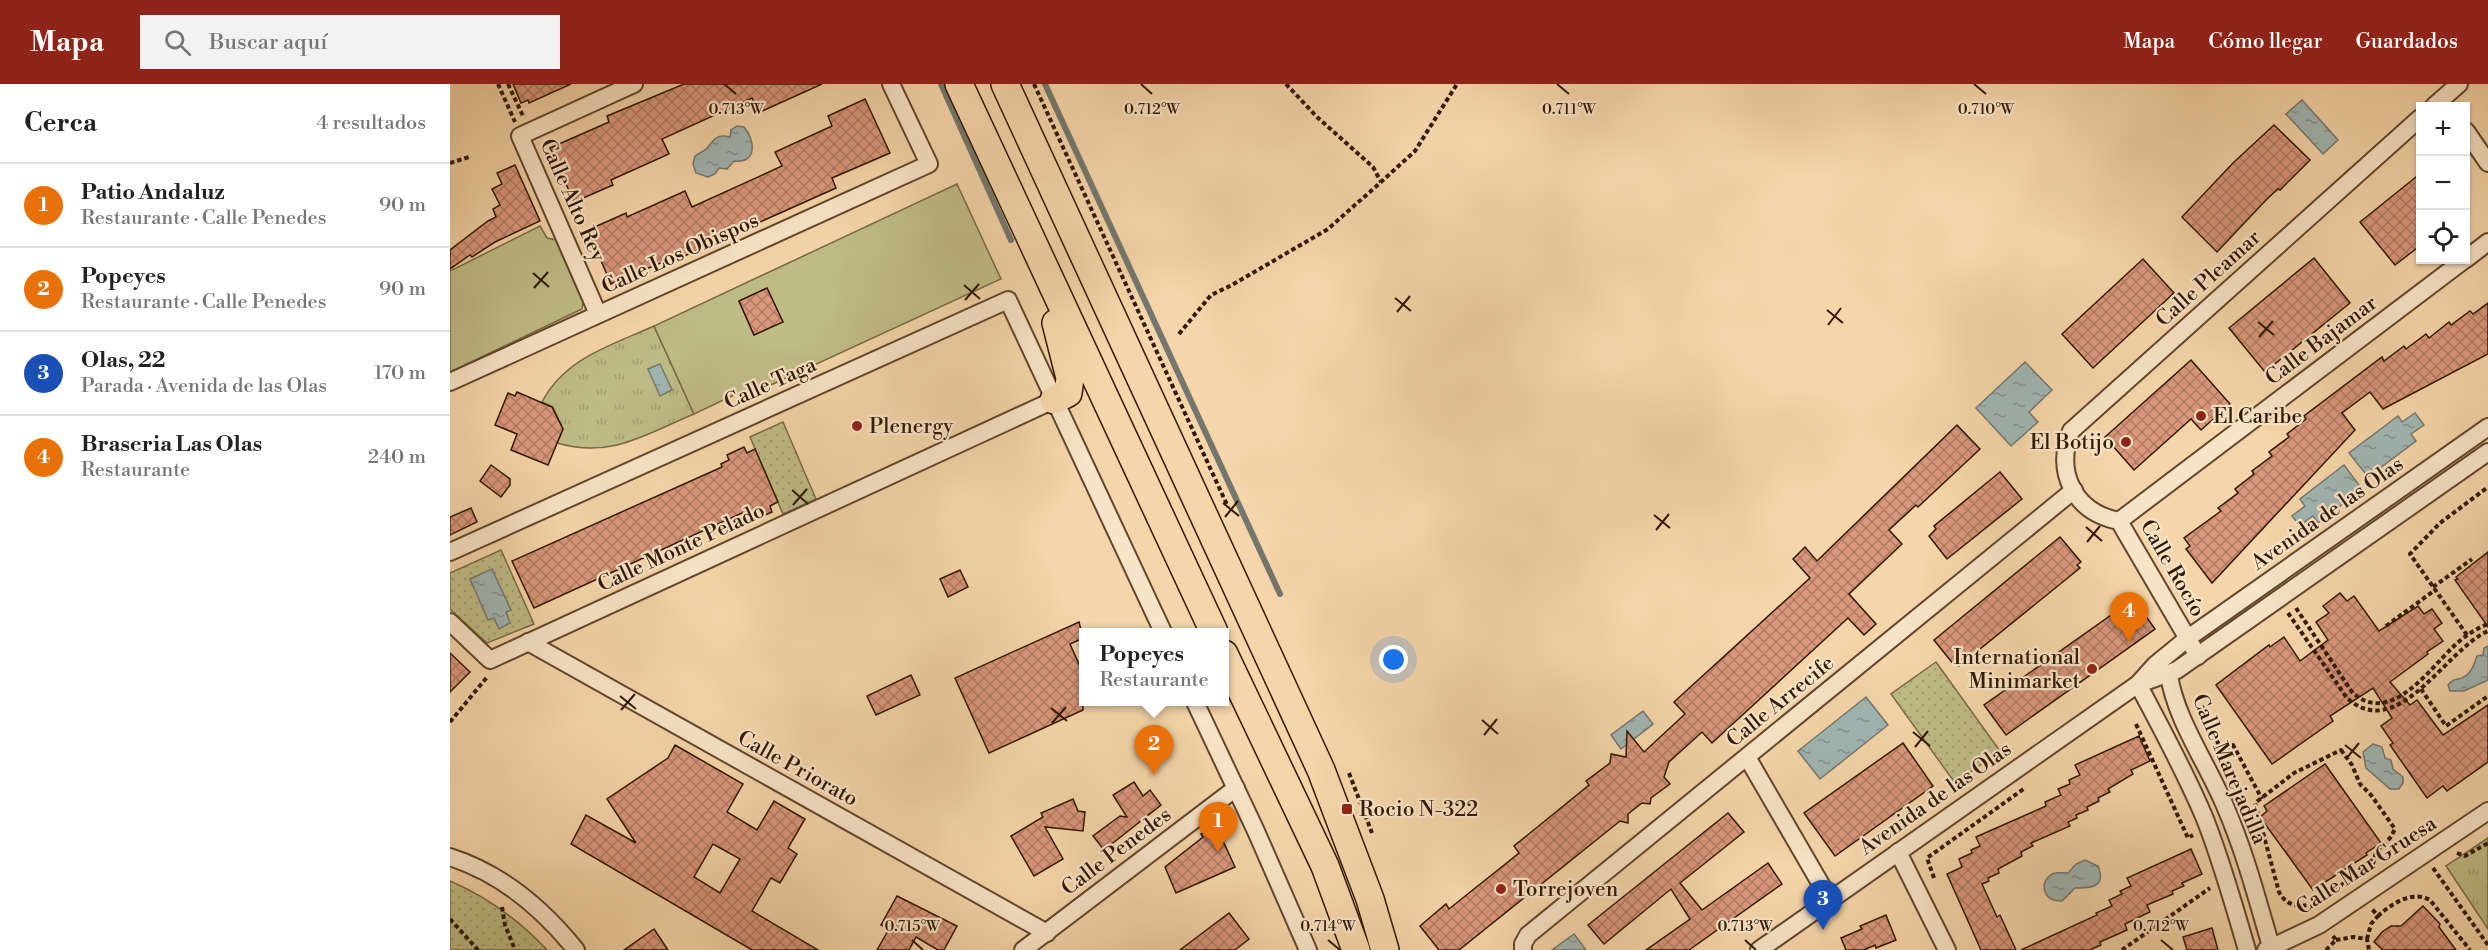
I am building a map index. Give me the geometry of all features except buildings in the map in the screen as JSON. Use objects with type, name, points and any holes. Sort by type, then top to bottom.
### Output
[{"type":"highway","points":[[959,84],[1212,628]]},
{"type":"highway","points":[[1005,84],[1321,770],[1370,899],[1385,950]]},
{"type":"highway","points":[[1031,238],[1070,378],[1068,393],[1054,400]]},
{"type":"highway","points":[[1229,664],[1325,866],[1356,950]]},
{"type":"street","points":[[523,134],[634,84]]},
{"type":"street","name":"Calle Los Obispos","points":[[450,382],[929,164],[891,84]]},
{"type":"street","points":[[2443,102],[2459,84]]},
{"type":"street","name":"Calle Pleamar","points":[[2074,490],[2068,479],[2065,455],[2071,431],[2416,122]]},
{"type":"street","name":"Calle Alto Rey","points":[[523,134],[598,314]]},
{"type":"street","points":[[2470,137],[2488,163]]},
{"type":"street","name":"Calle Bajamar","points":[[2470,255],[2488,242]]},
{"type":"street","name":"Calle Bajamar","points":[[2119,521],[2458,264]]},
{"type":"street","name":"Calle Taga","points":[[450,552],[1008,300],[1054,400]]},
{"type":"street","points":[[1054,400],[1161,628]]},
{"type":"street","name":"Calle Monte Pelado","points":[[490,660],[1054,400]]},
{"type":"street","name":"Avenida de las Olas","points":[[1759,950],[2138,684],[2155,665],[2188,638],[2488,427]]},
{"type":"street","name":"Avenida de las Olas","points":[[2138,684],[2169,675],[2198,656],[2488,452]]},
{"type":"street","name":"Calle Rocío","points":[[2074,490],[2089,508],[2109,519],[2119,521],[2198,656]]},
{"type":"street","name":"Calle Arrecife","points":[[1523,950],[1523,944],[1528,935],[2074,490]]},
{"type":"street","points":[[450,622],[490,660]]},
{"type":"street","name":"Calle Priorato","points":[[528,642],[1047,933]]},
{"type":"street","name":"Calle Marejadilla","points":[[2169,675],[2179,712],[2218,789],[2241,846],[2270,949]]},
{"type":"street","name":"Calle Marejadilla","points":[[2138,684],[2204,817],[2218,854],[2247,950]]},
{"type":"street","points":[[1197,706],[1308,950]]},
{"type":"street","points":[[1747,757],[1830,900]]},
{"type":"street","name":"Calle Penedes","points":[[1023,950],[1236,788]]},
{"type":"street","name":"Calle Mar Gruesa","points":[[2270,949],[2319,925],[2488,811]]},
{"type":"street","points":[[1898,852],[1947,950]]},
{"type":"street","points":[[450,857],[494,876],[524,897],[576,950]]},
{"type":"path","points":[[498,84],[523,134]]},
{"type":"path","points":[[508,84],[523,134]]},
{"type":"path","points":[[1286,84],[1317,117],[1373,167],[1381,182]]},
{"type":"path","points":[[1179,334],[1211,295],[1328,229],[1381,182],[1415,151],[1457,84]]},
{"type":"path","points":[[450,163],[468,157]]},
{"type":"path","points":[[2467,635],[2410,554],[2440,523],[2488,487]]},
{"type":"path","points":[[2386,626],[2472,559]]},
{"type":"path","points":[[2295,607],[2352,692],[2358,698],[2371,703],[2395,699],[2417,683],[2467,635],[2488,624]]},
{"type":"path","points":[[2288,612],[2347,698],[2370,711],[2380,711],[2399,705],[2421,689],[2458,651],[2488,631]]},
{"type":"path","points":[[450,722],[488,677],[490,660]]},
{"type":"path","points":[[2421,689],[2446,726],[2488,696]]},
{"type":"path","points":[[2202,706],[2221,750],[2234,745],[2262,799]]},
{"type":"path","points":[[2136,723],[2188,838],[2200,832]]},
{"type":"path","points":[[2341,750],[2352,765],[2360,784],[2371,795],[2395,829],[2390,838],[2376,852],[2373,864],[2316,902],[2297,907],[2286,901],[2279,892],[2255,803],[2262,799],[2294,773],[2341,750]]},
{"type":"path","points":[[1937,887],[1926,861],[1927,858],[2029,786]]},
{"type":"path","points":[[2456,852],[2465,856],[2488,843]]},
{"type":"path","points":[[2431,869],[2434,867],[2436,869],[2488,945]]},
{"type":"path","points":[[2122,950],[2216,884]]},
{"type":"path","points":[[2370,950],[2367,939],[2371,924],[2378,916],[2398,901],[2424,897],[2430,900],[2470,950]]},
{"type":"path","points":[[2378,916],[2371,909],[2380,903]]},
{"type":"path","points":[[502,907],[505,926],[515,950]]},
{"type":"path","points":[[450,919],[478,950]]},
{"type":"path","points":[[2333,935],[2336,940]]},
{"type":"path","points":[[2326,950],[2336,940],[2353,937],[2367,939]]},
{"type":"green space","points":[[957,184],[1001,279],[773,384],[734,395],[694,414],[654,326]],"holes":[[[767,288],[782,322],[754,335],[739,301]]]},
{"type":"green space","points":[[540,226],[547,238],[556,240],[583,302],[582,309],[450,372],[450,271]]},
{"type":"green space","points":[[654,326],[694,414],[644,436],[611,446],[576,447],[557,443],[563,429],[553,407],[542,402],[552,387],[563,374],[590,355]]},
{"type":"green space","points":[[783,422],[816,499],[783,514],[750,437]]},
{"type":"green space","points":[[501,550],[534,624],[487,643],[450,609],[450,573]]},
{"type":"green space","points":[[1936,662],[2000,751],[1955,783],[1891,694]]},
{"type":"green space","points":[[2488,838],[2488,929],[2446,866]]},
{"type":"green space","points":[[450,881],[502,910],[547,950],[450,950]]},
{"type":"water","points":[[2302,100],[2338,140],[2323,154],[2286,114]]},
{"type":"water","points":[[737,126],[744,127],[748,132],[752,144],[751,155],[742,161],[734,161],[727,169],[719,168],[715,174],[708,177],[696,173],[693,164],[695,156],[717,138],[730,137],[731,130]]},
{"type":"water","points":[[2025,362],[2052,390],[2029,412],[2038,422],[2011,446],[1976,408]]},
{"type":"water","points":[[660,364],[672,390],[660,396],[648,369]]},
{"type":"water","points":[[2415,413],[2424,425],[2411,434],[2416,441],[2368,477],[2349,453],[2398,416],[2402,422]]},
{"type":"water","points":[[2344,465],[2362,489],[2318,523],[2313,516],[2300,526],[2292,516],[2305,506],[2300,499]]},
{"type":"water","points":[[492,569],[511,610],[506,612],[510,623],[499,629],[494,618],[488,620],[470,579]]},
{"type":"water","points":[[2488,646],[2488,680],[2464,691],[2450,691],[2448,685],[2468,674],[2477,656],[2483,655],[2484,648]]},
{"type":"water","points":[[1866,697],[1888,725],[1820,779],[1798,751]]},
{"type":"water","points":[[1643,711],[1653,724],[1621,749],[1611,735]]},
{"type":"water","points":[[2373,744],[2382,747],[2385,758],[2391,760],[2393,769],[2403,777],[2403,783],[2399,789],[2390,789],[2366,768],[2363,752]]},
{"type":"water","points":[[2085,860],[2098,866],[2099,883],[2091,887],[2075,888],[2062,901],[2049,897],[2044,885],[2050,875],[2068,873],[2076,864]]},
{"type":"water","points":[[1574,934],[1586,950],[1552,950]]},
{"type":"waterway","points":[[941,84],[1011,240]]},
{"type":"waterway","points":[[1045,84],[1280,594]]},
{"type":"place","name":"El Caribe","points":[[2201,416]]},
{"type":"place","name":"Plenergy","points":[[857,426]]},
{"type":"place","name":"El Botijo","points":[[2126,442]]},
{"type":"place","name":"Braseria Las Olas","points":[[2129,642]]},
{"type":"place","name":"International Minimarket","points":[[2092,669]]},
{"type":"place","name":"Popeyes","points":[[1154,775]]},
{"type":"place","name":"Rocio N-322","points":[[1347,809]]},
{"type":"place","name":"Patio Andaluz","points":[[1218,852]]},
{"type":"place","name":"Torrejoven","points":[[1501,889]]},
{"type":"place","name":"Olas, 22","points":[[1823,930]]}]
